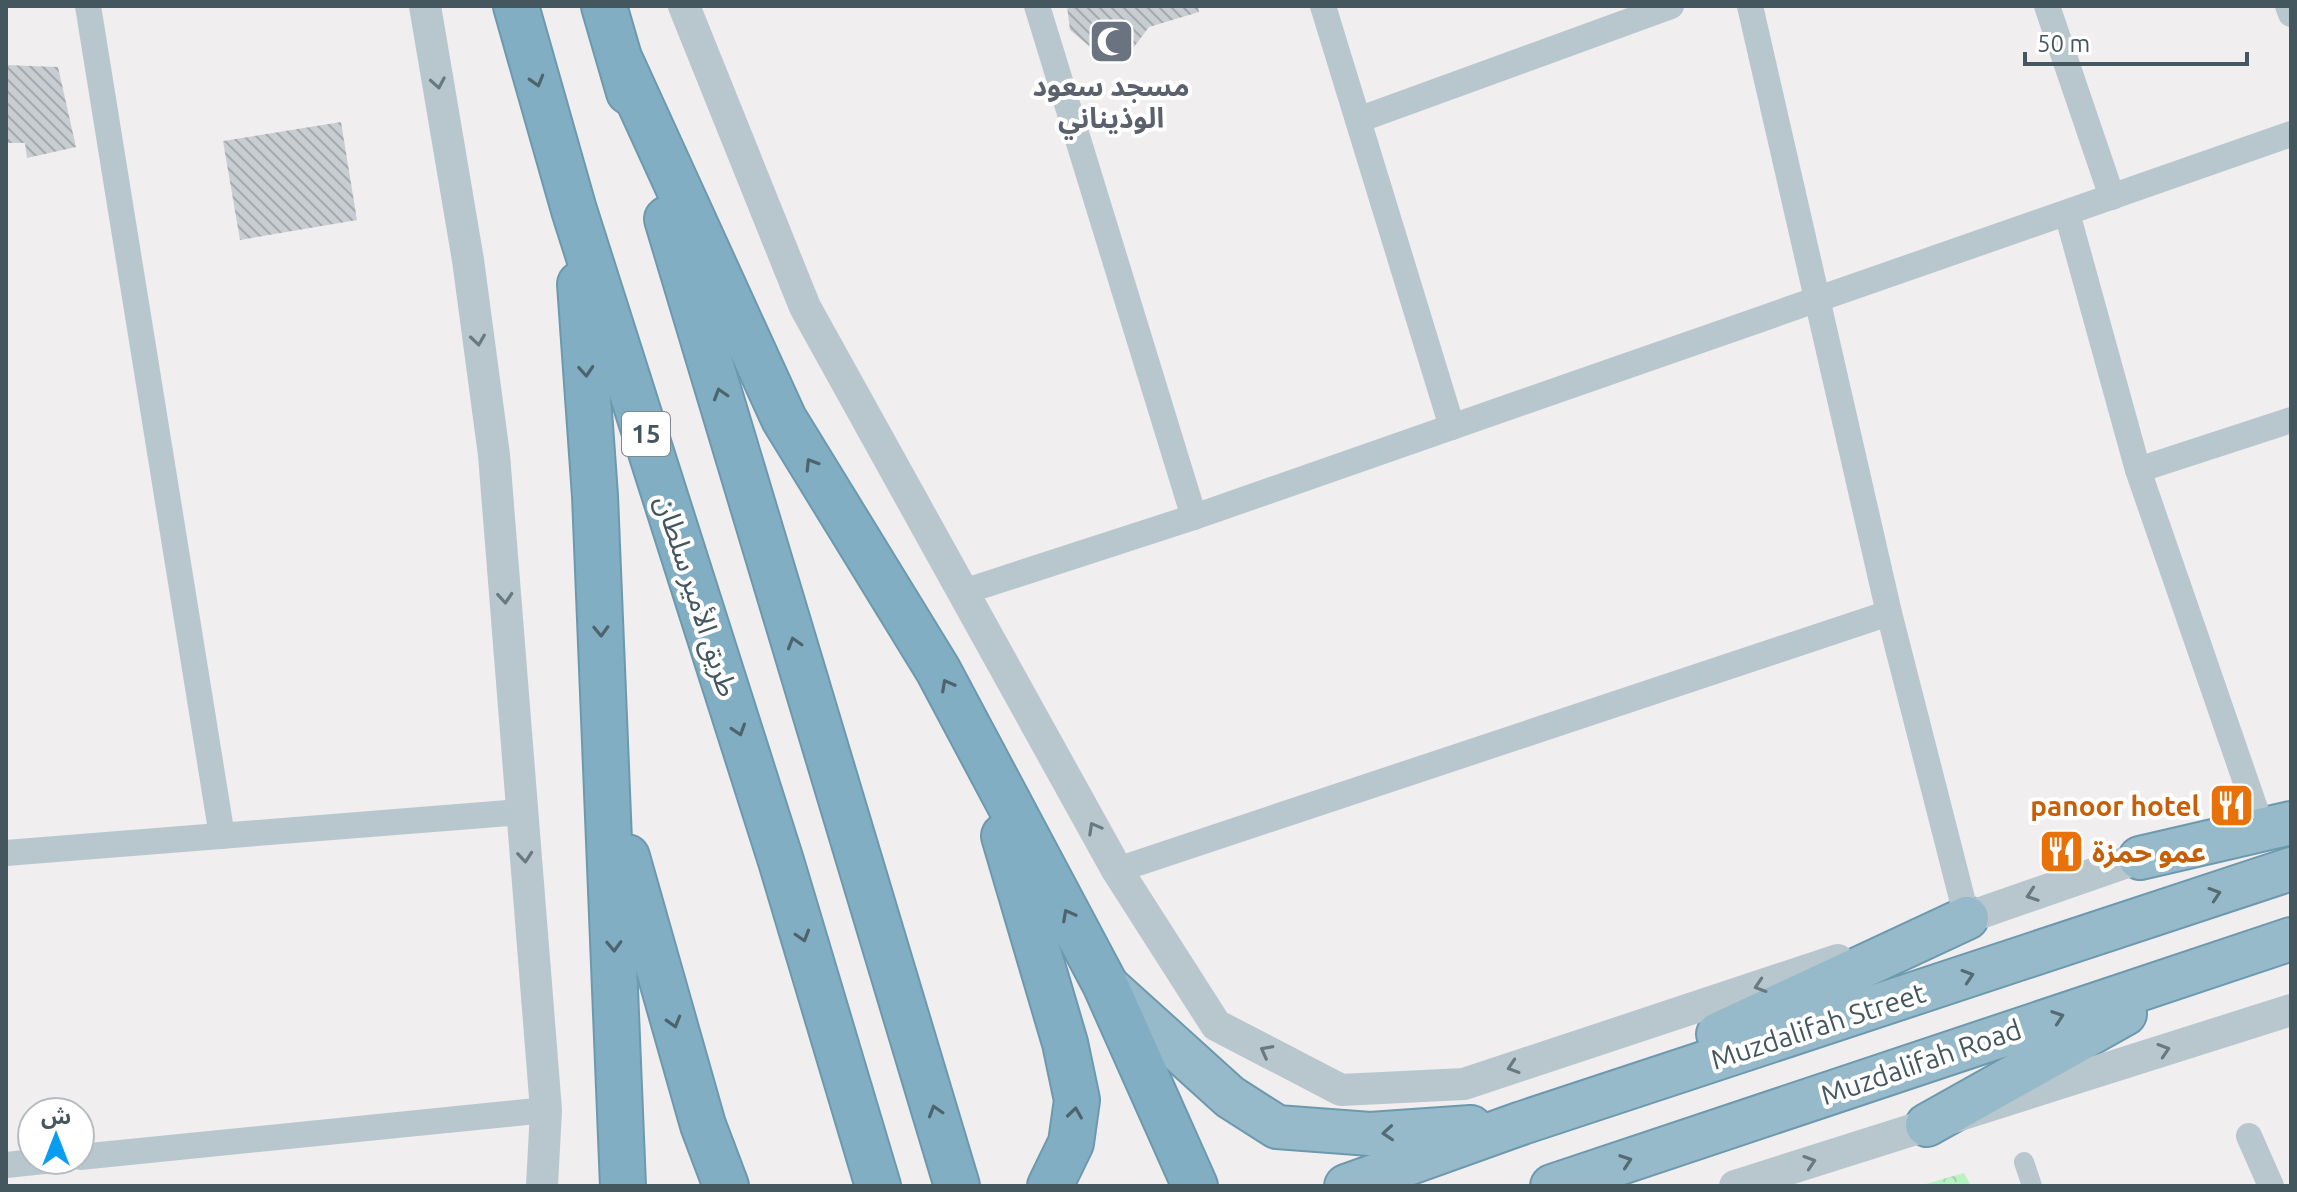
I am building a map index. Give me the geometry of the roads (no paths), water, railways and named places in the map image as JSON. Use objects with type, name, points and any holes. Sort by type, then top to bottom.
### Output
[{"type":"highway","name":"طريق الأمير سلطان","points":[[516,6],[574,210],[781,861],[878,1186]]},
{"type":"highway","points":[[604,6],[957,1186]]},
{"type":"highway","points":[[621,62],[784,419],[938,670],[974,737],[1105,984],[1195,1186]]},
{"type":"highway","points":[[574,210],[595,496],[624,1185]]},
{"type":"highway","points":[[974,737],[1044,968],[1077,1100],[1071,1143],[1050,1186]]},
{"type":"highway","points":[[607,786],[703,1125],[726,1186]]},
{"type":"highway","points":[[2140,858],[2275,820]]},
{"type":"highway","name":"Muzdalifah Street","points":[[1346,1186],[1522,1123],[2291,869]]},
{"type":"highway","points":[[1105,984],[1230,1097],[1277,1127],[1370,1134],[1522,1123],[1967,918]]},
{"type":"highway","name":"Muzdalifah Road","points":[[1552,1186],[2291,939]]},
{"type":"highway","points":[[1927,1125],[2214,965]]},
{"type":"street","points":[[88,6],[222,836]]},
{"type":"street","points":[[425,6],[468,260],[494,455],[546,1110],[542,1186]]},
{"type":"street","points":[[684,6],[805,307],[1117,870],[1216,1025],[1341,1090],[1464,1084],[2140,858]]},
{"type":"street","points":[[1037,6],[1194,517]]},
{"type":"street","points":[[1323,6],[1452,427]]},
{"type":"street","points":[[1358,120],[1671,6]]},
{"type":"street","points":[[1750,6],[1889,613],[1967,918]]},
{"type":"street","points":[[2047,6],[2112,197]]},
{"type":"street","points":[[2288,6],[2291,14]]},
{"type":"street","points":[[963,592],[1194,517],[2291,134]]},
{"type":"street","points":[[2067,213],[2138,470],[2275,820],[2291,806]]},
{"type":"street","points":[[2138,470],[2291,420]]},
{"type":"street","points":[[1117,870],[1889,613]]},
{"type":"street","points":[[6,853],[521,812]]},
{"type":"street","points":[[1735,1186],[2291,1010]]},
{"type":"street","points":[[96,1155],[546,1110]]},
{"type":"street","points":[[2249,1136],[2271,1186]]},
{"type":"street","points":[[2024,1162],[2032,1186]]},
{"type":"place","name":"مسجد سعود الوذيناني","points":[[1111,42]]},
{"type":"place","name":"panoor hotel","points":[[2231,806]]},
{"type":"place","name":"عمو حمزة","points":[[2061,852]]}]
